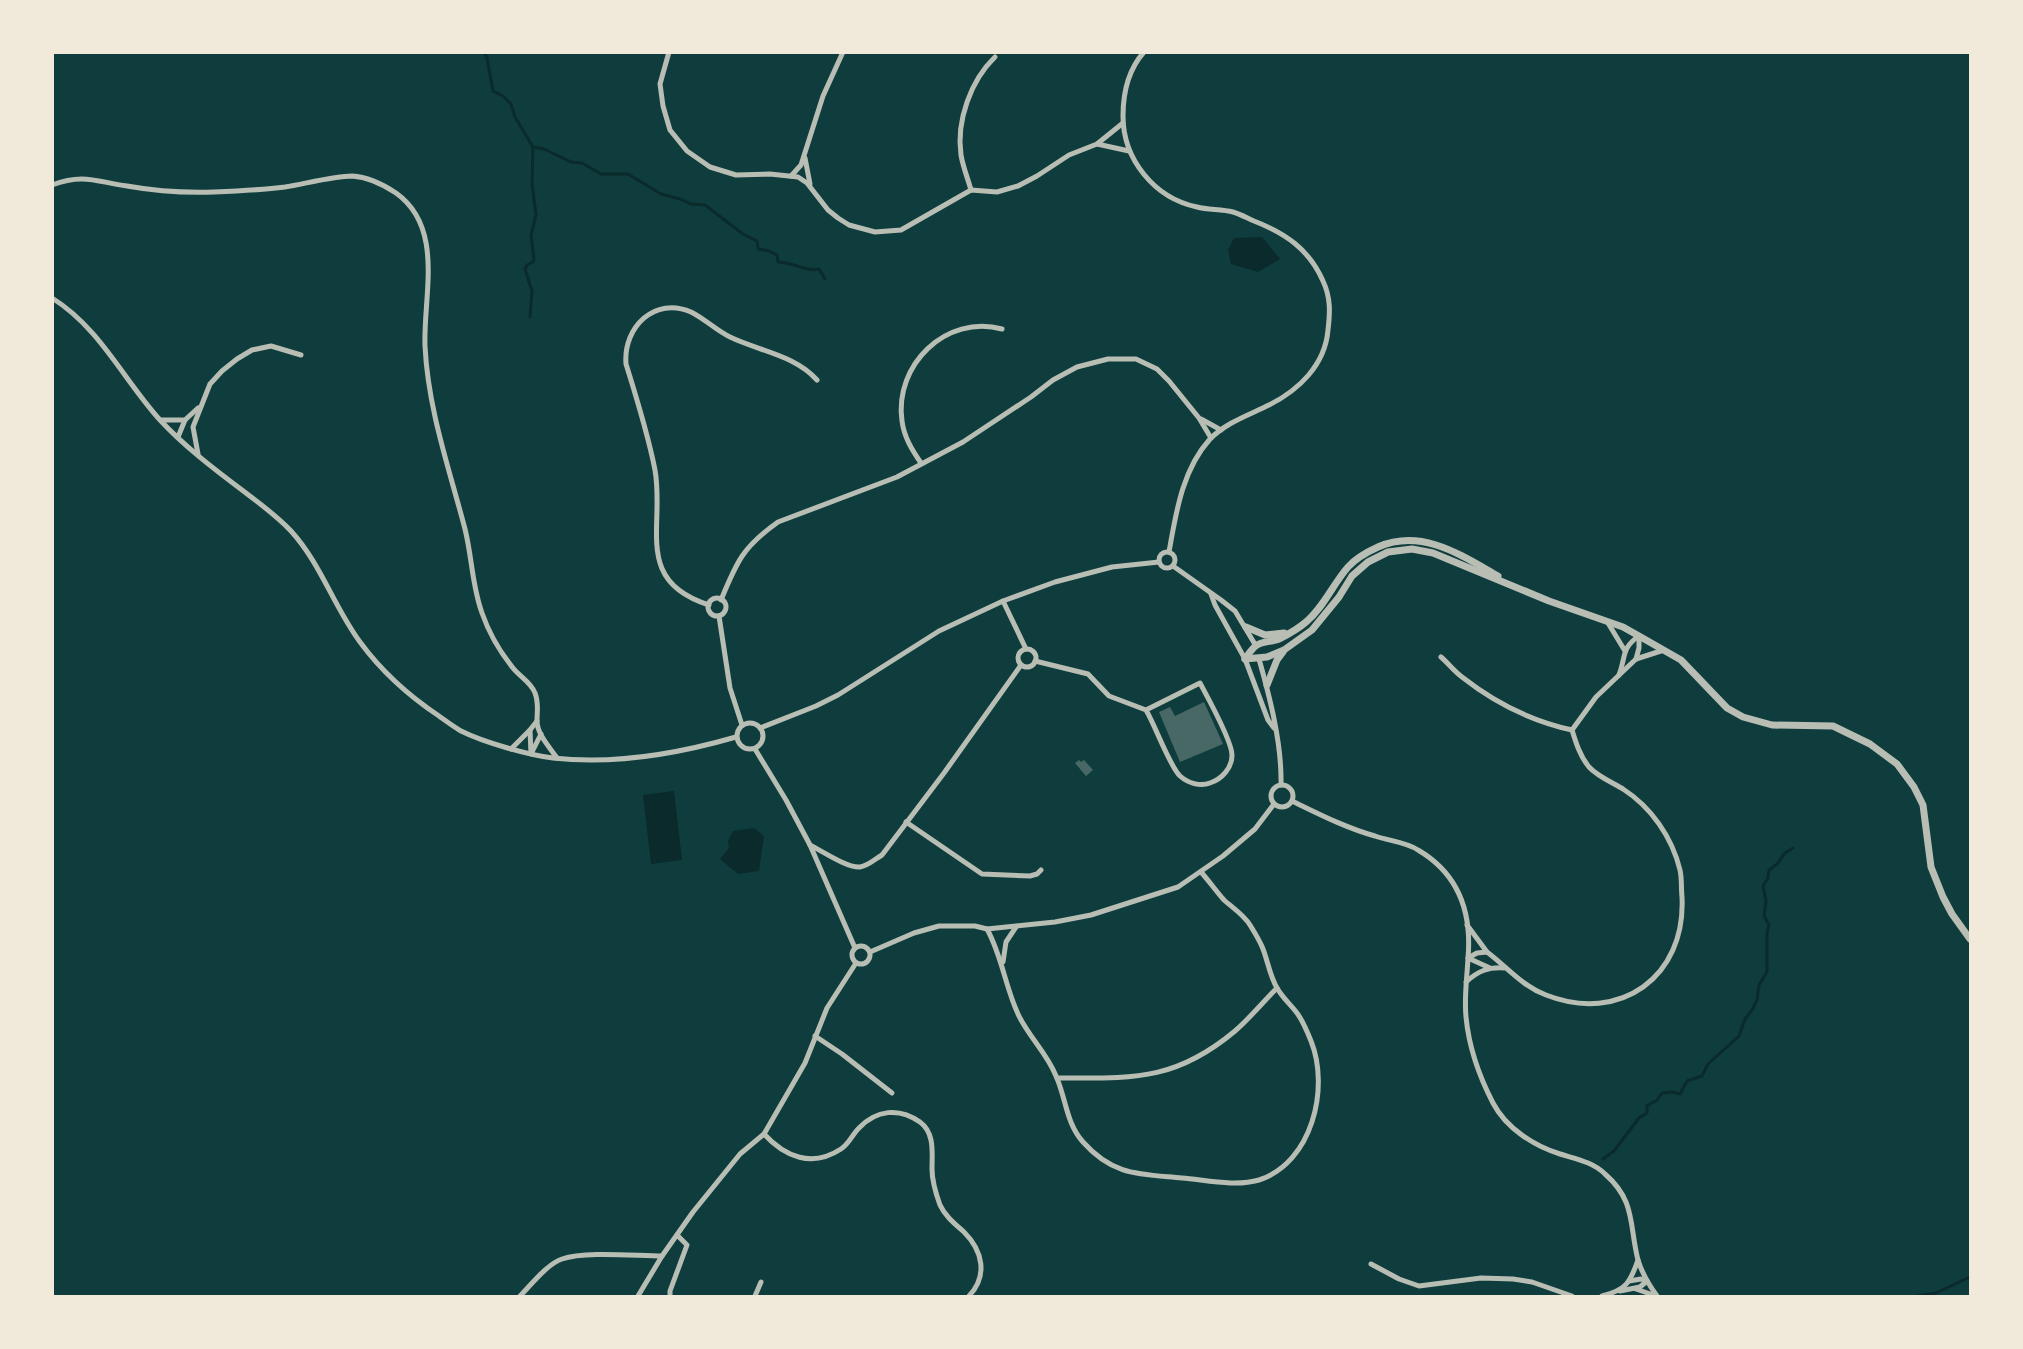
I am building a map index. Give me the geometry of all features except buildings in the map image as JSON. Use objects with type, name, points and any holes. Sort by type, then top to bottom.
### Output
[{"type":"street","points":[[669,52],[660,84],[663,106],[670,130],[682,146],[698,160],[723,172],[736,175],[798,177],[811,188],[837,218],[861,230],[875,232],[901,230],[971,190],[998,192],[1018,186],[1069,155],[1096,144],[1123,123]]},
{"type":"street","points":[[791,176],[799,169],[823,96],[843,52]]},
{"type":"street","points":[[1144,52],[1127,82],[1123,99],[1123,123],[1129,151],[1139,169],[1150,182],[1179,201],[1195,207],[1234,212],[1277,230],[1292,240],[1315,265],[1324,282],[1330,307],[1328,336],[1324,352],[1311,373],[1283,398],[1245,415],[1221,430],[1211,438],[1197,456],[1178,502],[1169,552]]},
{"type":"street","points":[[971,190],[961,156],[961,125],[970,94],[982,73],[995,57]]},
{"type":"street","points":[[1096,144],[1129,151]]},
{"type":"street","points":[[805,154],[811,188]]},
{"type":"street","points":[[52,185],[69,179],[99,179],[127,186],[201,192],[269,189],[352,176],[382,185],[406,202],[417,215],[427,240],[425,345],[435,422],[466,531],[482,614],[494,640],[513,668],[536,694],[539,714],[537,721],[511,749]]},
{"type":"street","points":[[52,298],[64,305],[99,338],[160,420],[198,456],[277,516],[292,532],[318,569],[359,642],[390,678],[418,702],[461,731],[531,754],[588,760],[657,755],[736,737]]},
{"type":"street","points":[[709,605],[681,592],[659,563],[655,540],[658,502],[656,473],[626,364],[629,336],[639,322],[653,312],[668,308],[684,310],[698,316],[729,337],[777,355],[800,367],[811,373],[817,380]]},
{"type":"street","points":[[921,463],[912,450],[902,422],[902,394],[912,368],[931,345],[956,331],[969,327],[1002,329]]},
{"type":"street","points":[[198,456],[193,427],[210,384],[222,371],[252,350],[271,346],[301,354]]},
{"type":"street","points":[[721,600],[736,564],[761,534],[778,522],[897,477],[963,442],[1053,380],[1077,367],[1108,358],[1136,359],[1157,369],[1199,418],[1211,438]]},
{"type":"street","points":[[178,437],[185,420],[200,406]]},
{"type":"street","points":[[1199,418],[1221,430]]},
{"type":"street","points":[[160,420],[185,420]]},
{"type":"street","points":[[178,437],[193,427]]},
{"type":"street","points":[[1245,659],[1256,646],[1278,639],[1306,622],[1326,600],[1350,564],[1384,544],[1416,540],[1432,542],[1459,554],[1526,591]]},
{"type":"street","points":[[1245,659],[1259,659],[1284,650],[1312,630],[1326,615],[1352,576],[1368,562],[1388,552],[1412,549],[1433,553],[1549,602],[1623,627],[1681,660],[1727,708],[1743,717],[1772,726],[1833,726],[1870,744],[1897,764],[1914,787],[1923,805],[1931,867],[1943,897],[1971,939]]},
{"type":"street","points":[[1159,562],[1162,554],[1169,552]]},
{"type":"street","points":[[1169,552],[1174,557],[1173,566]]},
{"type":"street","points":[[1159,562],[1166,568],[1173,566]]},
{"type":"street","points":[[760,728],[763,740],[755,749],[742,748],[736,737],[742,725],[750,723],[760,728],[816,706],[838,695],[939,632],[1003,601],[1055,582],[1112,567],[1159,562]]},
{"type":"street","points":[[1173,566],[1234,611],[1256,646],[1272,708],[1279,748],[1281,784]]},
{"type":"street","points":[[1211,594],[1245,659],[1268,720],[1274,728]]},
{"type":"street","points":[[709,605],[714,599],[721,600],[725,604],[726,609],[719,616]]},
{"type":"street","points":[[1003,601],[1026,649],[1034,652],[1035,660],[1029,667],[1021,664],[1018,657],[1026,649]]},
{"type":"street","points":[[709,605],[711,613],[719,616]]},
{"type":"street","points":[[719,616],[729,688],[742,725]]},
{"type":"street","points":[[1608,623],[1625,651]]},
{"type":"street","points":[[1246,627],[1265,635],[1289,632]]},
{"type":"street","points":[[1618,676],[1629,643],[1639,636]]},
{"type":"street","points":[[1572,730],[1596,697],[1636,658],[1640,648],[1639,636]]},
{"type":"street","points":[[1267,685],[1277,660],[1284,650]]},
{"type":"street","points":[[1636,658],[1664,650]]},
{"type":"street","points":[[1441,657],[1476,687],[1524,716],[1572,730]]},
{"type":"street","points":[[1035,660],[1088,674],[1109,696],[1146,710],[1178,774],[1189,782],[1200,785],[1210,784],[1228,769],[1232,755],[1229,743],[1200,683],[1146,710]]},
{"type":"street","points":[[810,845],[850,866],[860,867],[882,855],[944,773],[1021,664]]},
{"type":"street","points":[[537,721],[541,734],[557,758]]},
{"type":"street","points":[[530,730],[531,754]]},
{"type":"street","points":[[1466,923],[1487,952],[1504,968],[1535,991],[1562,1000],[1594,1005],[1623,999],[1648,985],[1671,956],[1680,931],[1682,912],[1680,870],[1668,839],[1649,811],[1627,792],[1591,769],[1583,759],[1572,730]]},
{"type":"street","points":[[531,754],[541,734]]},
{"type":"street","points":[[755,749],[810,845],[855,948],[852,956],[856,963]]},
{"type":"street","points":[[1281,784],[1292,791],[1292,801]]},
{"type":"street","points":[[1274,804],[1271,797],[1272,790],[1281,784]]},
{"type":"street","points":[[1274,804],[1284,807],[1292,801]]},
{"type":"street","points":[[1292,801],[1374,836],[1416,848],[1445,869],[1460,893],[1466,923],[1468,958],[1466,1016],[1470,1044],[1478,1071],[1494,1106],[1505,1121],[1525,1137],[1557,1153],[1594,1165],[1606,1174],[1626,1198],[1631,1212],[1638,1260],[1656,1295]]},
{"type":"street","points":[[870,952],[914,933],[939,926],[975,926],[987,929],[1055,922],[1112,909],[1178,887],[1223,856],[1255,829],[1274,804]]},
{"type":"street","points":[[906,822],[982,874],[1030,876],[1041,870]]},
{"type":"street","points":[[987,929],[994,940],[1018,1015],[1032,1040],[1052,1067],[1063,1094],[1066,1111],[1077,1134],[1100,1160],[1118,1169],[1138,1174],[1236,1182],[1259,1179],[1278,1169],[1304,1142],[1312,1124],[1319,1092],[1316,1058],[1312,1043],[1296,1012],[1277,988],[1262,946],[1248,923],[1201,872]]},
{"type":"street","points":[[1006,942],[1016,927]]},
{"type":"street","points":[[994,940],[1001,928]]},
{"type":"street","points":[[1001,928],[1006,942],[1003,967]]},
{"type":"street","points":[[855,948],[864,946],[870,952],[870,959],[865,963],[856,963]]},
{"type":"street","points":[[1468,958],[1477,953],[1487,952]]},
{"type":"street","points":[[1468,958],[1490,968]]},
{"type":"street","points":[[638,1296],[662,1256],[693,1212],[740,1154],[764,1134],[797,1079],[827,1008],[856,963]]},
{"type":"street","points":[[1466,982],[1480,971],[1504,968]]},
{"type":"street","points":[[1057,1078],[1132,1077],[1179,1067],[1212,1049],[1237,1029],[1277,988]]},
{"type":"street","points":[[815,1036],[892,1093]]},
{"type":"street","points":[[764,1134],[775,1146],[793,1156],[810,1159],[826,1156],[841,1149],[863,1124],[880,1113],[893,1112],[907,1115],[922,1123],[931,1141],[932,1170],[940,1205],[945,1214],[968,1237],[982,1261],[978,1283],[969,1296]]},
{"type":"street","points":[[670,1296],[687,1245],[677,1235]]},
{"type":"street","points":[[520,1296],[539,1276],[562,1259],[593,1255],[662,1256]]},
{"type":"street","points":[[1619,1291],[1629,1281],[1638,1260]]},
{"type":"street","points":[[1371,1264],[1399,1279],[1419,1286],[1481,1278],[1513,1279],[1532,1282],[1572,1296]]},
{"type":"street","points":[[1629,1281],[1641,1279],[1647,1281]]},
{"type":"street","points":[[1602,1296],[1640,1287],[1647,1281]]},
{"type":"street","points":[[755,1296],[760,1282]]},
{"type":"street","points":[[1634,1289],[1656,1295]]},
{"type":"water","points":[[1262,237],[1280,259],[1258,272],[1231,264],[1228,250],[1234,238]]},
{"type":"water","points":[[674,791],[682,860],[651,864],[643,795]]},
{"type":"water","points":[[754,828],[764,836],[759,871],[738,874],[720,859],[729,848],[728,841],[733,831]]},
{"type":"waterway","points":[[484,52],[493,91],[503,96],[511,104],[515,117],[533,147],[532,184],[536,215],[531,235],[534,259],[525,269],[532,291],[530,317]]},
{"type":"waterway","points":[[533,147],[544,149],[571,162],[582,163],[601,174],[628,174],[661,194],[691,204],[705,205],[743,234],[757,241],[758,249],[777,255],[778,262],[814,270],[819,269],[825,279]]},
{"type":"waterway","points":[[1603,1159],[1614,1151],[1639,1118],[1647,1113],[1647,1106],[1657,1100],[1662,1093],[1680,1094],[1687,1081],[1702,1076],[1708,1064],[1739,1036],[1745,1019],[1757,1000],[1759,985],[1767,972],[1769,925],[1764,916],[1766,901],[1763,886],[1768,878],[1769,870],[1793,848]]},
{"type":"waterway","points":[[1917,1296],[1936,1293],[1970,1277]]}]
